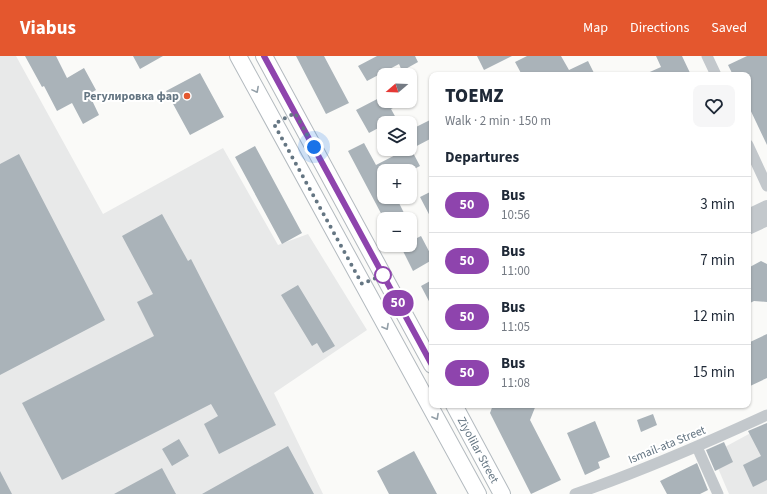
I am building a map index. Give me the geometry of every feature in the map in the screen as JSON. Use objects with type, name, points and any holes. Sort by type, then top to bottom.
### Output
[{"type":"main road","name":"Ziyolilar Street","points":[[238,56],[274,124],[425,383]]},
{"type":"main road","points":[[264,56],[429,360]]},
{"type":"main road","points":[[274,124],[295,113]]},
{"type":"main road","points":[[425,383],[429,373]]},
{"type":"main road","name":"Ziyolilar Street","points":[[437,408],[478,494]]},
{"type":"main road","name":"Ziyolilar Street","points":[[456,408],[502,494]]},
{"type":"street","points":[[707,56],[715,72]]},
{"type":"street","points":[[751,151],[767,186]]},
{"type":"street","points":[[751,215],[767,207]]},
{"type":"street","points":[[751,227],[767,219]]},
{"type":"street","name":"Ismail-ata Street","points":[[574,494],[608,483],[697,447],[767,415]]},
{"type":"street","points":[[697,447],[718,494]]},
{"type":"shaded area","points":[[0,56],[16,56],[103,214],[223,148],[278,245],[308,234],[367,330],[274,393],[323,494],[0,494]]},
{"type":"shaded area","points":[[767,424],[767,494],[729,494],[712,454]]},
{"type":"building","points":[[25,56],[56,56],[67,78],[84,68],[96,90],[89,94],[99,115],[83,124],[72,103],[57,111],[44,86],[42,87]]},
{"type":"building","points":[[133,56],[163,56],[140,69]]},
{"type":"building","points":[[296,56],[324,56],[349,103],[326,114]]},
{"type":"building","points":[[377,56],[415,56],[418,62],[407,68],[401,68],[399,64],[391,68],[377,68],[377,76],[367,81],[358,66]]},
{"type":"building","points":[[477,56],[512,56],[484,70]]},
{"type":"building","points":[[527,56],[561,56],[569,70],[588,61],[594,72],[520,72],[515,62]]},
{"type":"building","points":[[656,56],[682,56],[690,72],[650,72],[661,67]]},
{"type":"building","points":[[747,56],[767,56],[767,145],[751,111],[751,72],[732,72],[728,65]]},
{"type":"building","points":[[200,73],[224,117],[190,135],[166,91]]},
{"type":"building","points":[[377,99],[377,108],[393,108],[391,109],[395,116],[377,116],[377,129],[369,133],[356,110]]},
{"type":"building","points":[[429,120],[429,140],[417,146],[417,126]]},
{"type":"building","points":[[364,143],[376,165],[377,204],[400,204],[404,212],[380,212],[348,151]]},
{"type":"building","points":[[255,146],[302,233],[282,244],[235,157]]},
{"type":"building","points":[[19,154],[105,320],[0,375],[0,164]]},
{"type":"building","points":[[393,156],[415,156],[420,166],[417,168],[417,164],[378,164]]},
{"type":"building","points":[[429,192],[429,214],[420,197]]},
{"type":"building","points":[[162,214],[188,261],[191,259],[276,425],[219,454],[204,424],[218,416],[211,404],[62,480],[22,403],[154,336],[137,302],[153,294],[122,236]]},
{"type":"building","points":[[421,236],[429,251],[429,262],[413,271],[404,252],[417,252],[417,238]]},
{"type":"building","points":[[761,261],[767,264],[767,302],[754,301],[751,302],[751,266]]},
{"type":"building","points":[[429,282],[429,301],[421,286]]},
{"type":"building","points":[[298,285],[335,346],[323,353],[317,343],[312,346],[281,295]]},
{"type":"building","points":[[767,334],[767,378],[751,386],[751,342]]},
{"type":"building","points":[[492,408],[535,408],[530,420],[561,480],[531,494],[490,413]]},
{"type":"building","points":[[653,414],[657,425],[641,432],[637,420]]},
{"type":"building","points":[[595,421],[610,457],[598,462],[600,468],[585,475],[567,433]]},
{"type":"building","points":[[767,423],[767,480],[753,487],[743,465],[761,456],[748,431]]},
{"type":"building","points":[[179,439],[189,456],[172,466],[162,449]]},
{"type":"building","points":[[724,442],[733,462],[715,471],[706,450]]},
{"type":"building","points":[[288,446],[314,494],[202,494]]},
{"type":"building","points":[[414,451],[437,494],[389,494],[377,471]]},
{"type":"building","points":[[697,463],[708,490],[700,494],[667,494],[660,481]]},
{"type":"building","points":[[162,468],[176,494],[114,494]]},
{"type":"building","points":[[0,471],[12,494],[0,494]]},
{"type":"bus line","name":"50","points":[[264,56],[429,359]]},
{"type":"place","name":"Регулировка фар","points":[[187,96]]},
{"type":"route","points":[[314,147],[295,113],[274,124],[362,284],[383,275]]}]
